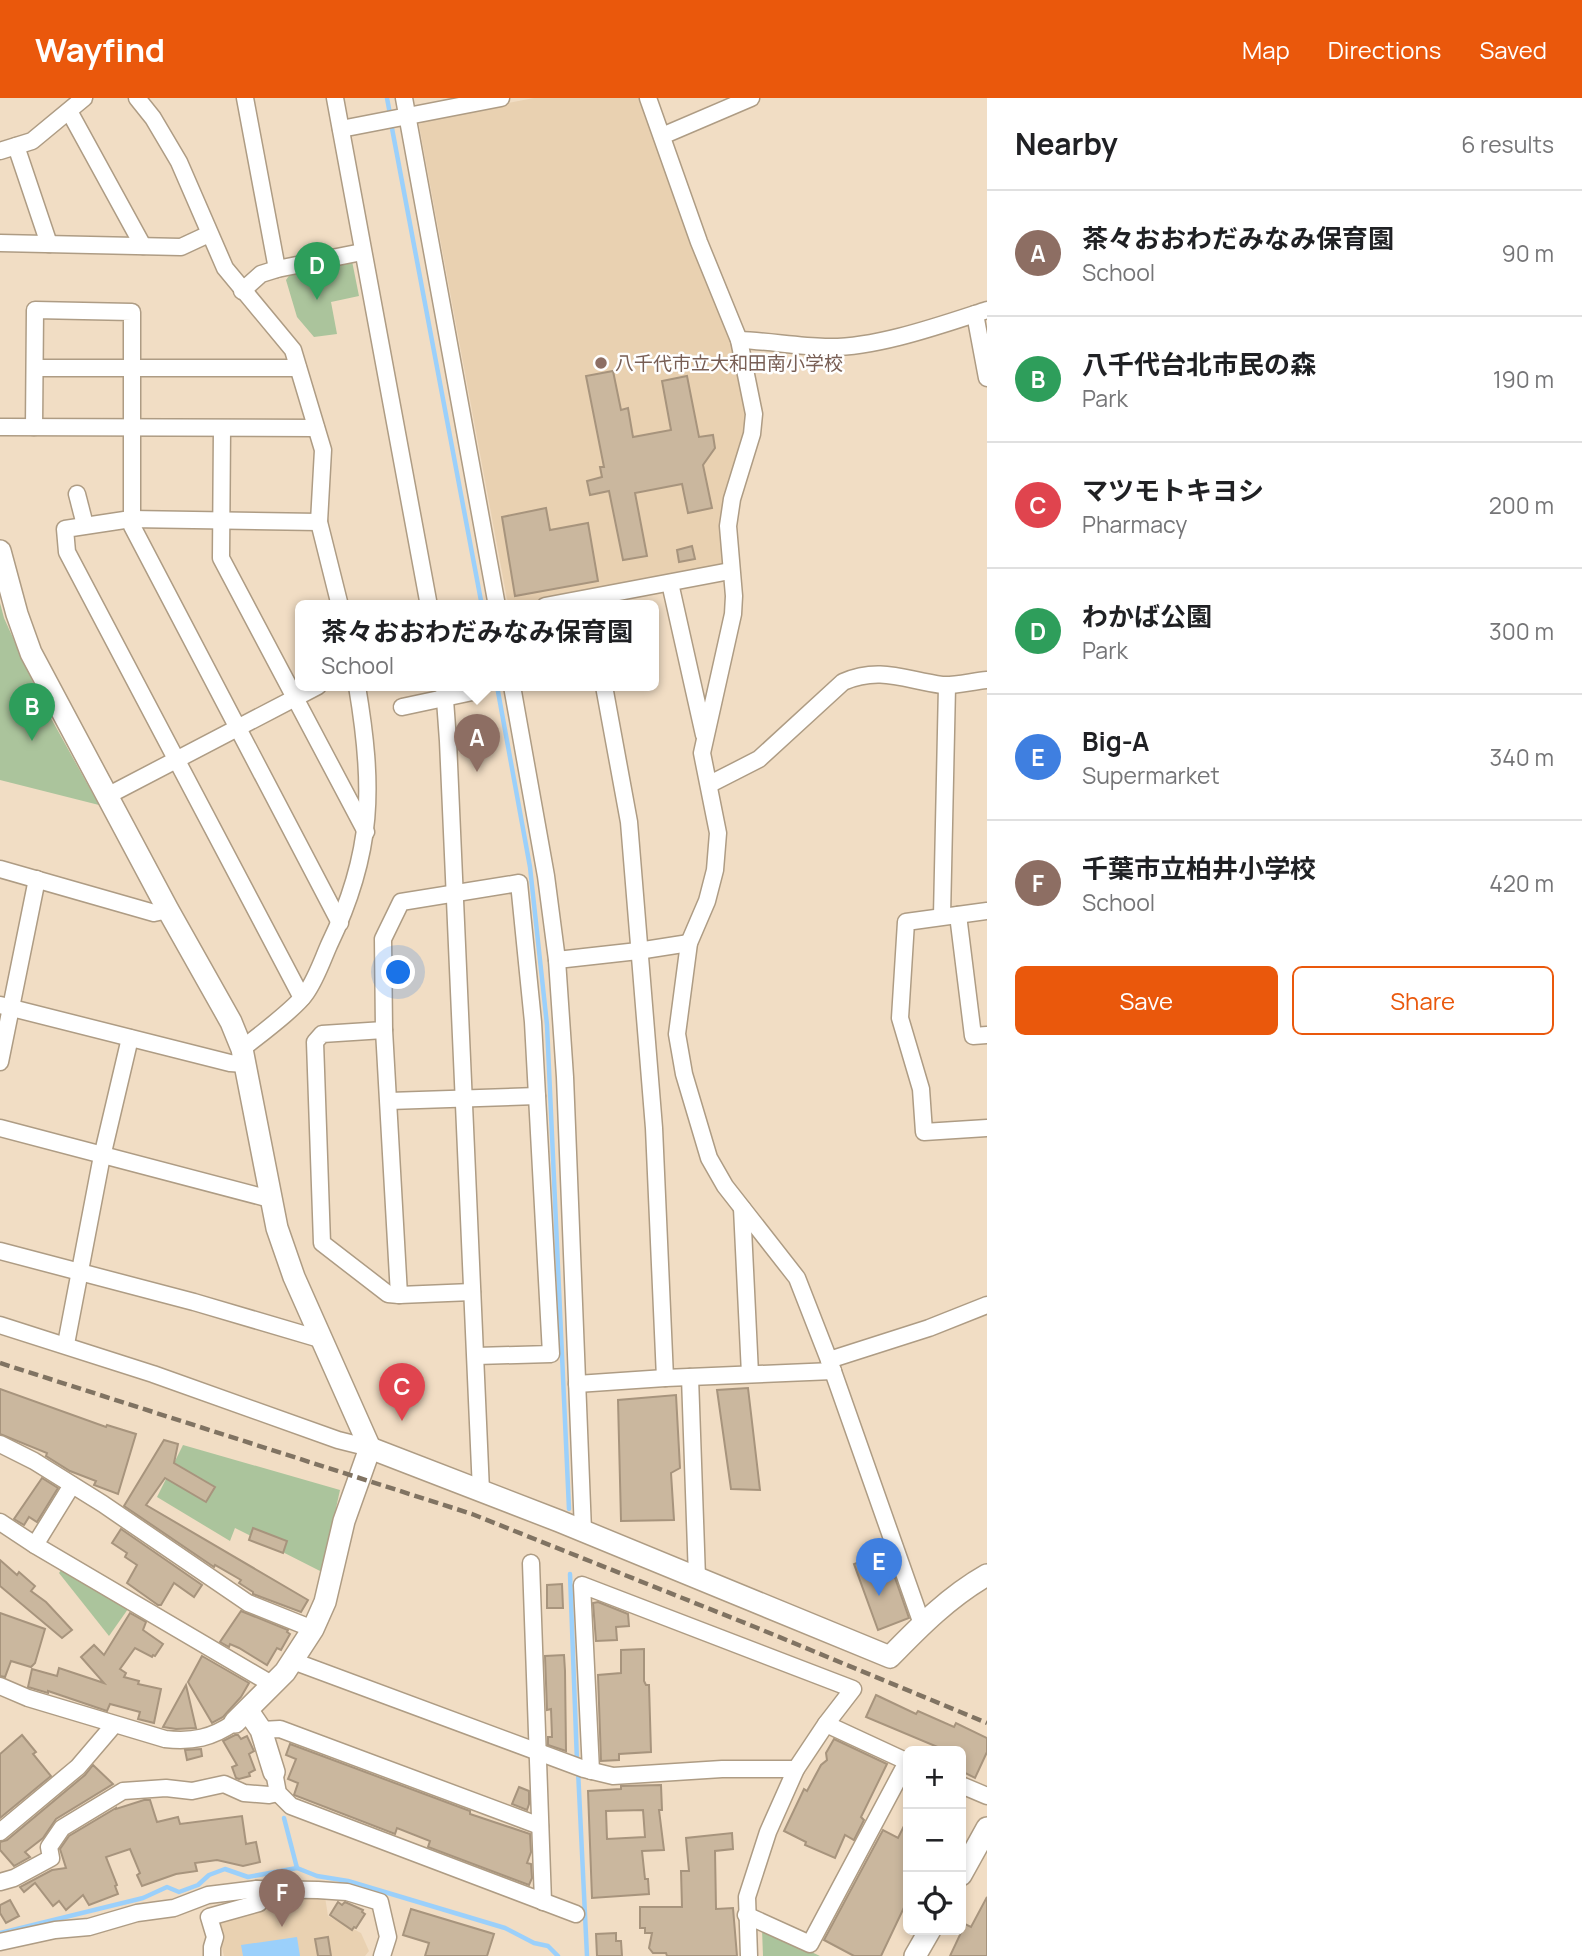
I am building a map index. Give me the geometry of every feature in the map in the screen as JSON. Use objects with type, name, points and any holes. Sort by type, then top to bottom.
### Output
[{"type":"street","points":[[0,151],[32,141],[85,98]]},
{"type":"street","points":[[137,98],[153,118],[179,162],[225,268],[293,350],[323,450],[319,522],[338,600]]},
{"type":"street","points":[[245,98],[277,269]]},
{"type":"street","points":[[335,98],[428,600]]},
{"type":"street","points":[[404,98],[404,117],[496,600]]},
{"type":"street","points":[[648,98],[699,242],[739,340],[754,414],[755,439],[732,499],[728,526],[733,614],[702,753],[718,833],[715,870],[707,901],[689,943],[677,1034],[684,1074],[709,1157],[724,1186],[797,1278],[831,1365],[922,1624]]},
{"type":"street","points":[[662,136],[751,98]]},
{"type":"street","points":[[341,129],[494,99]]},
{"type":"street","points":[[69,111],[143,246]]},
{"type":"street","points":[[16,146],[49,244]]},
{"type":"street","points":[[0,243],[181,247],[209,234]]},
{"type":"street","points":[[242,290],[261,274],[362,252]]},
{"type":"street","points":[[34,427],[35,310],[132,312],[132,526],[340,923]]},
{"type":"street","points":[[739,340],[834,346],[897,338],[981,312],[987,378]]},
{"type":"street","points":[[35,368],[298,368]]},
{"type":"street","points":[[0,427],[316,428]]},
{"type":"street","points":[[222,429],[221,558],[366,832]]},
{"type":"street","points":[[77,494],[85,525]]},
{"type":"street","points":[[302,998],[67,552],[65,529],[131,519],[319,522]]},
{"type":"street","points":[[0,551],[31,653],[230,1022],[244,1057],[277,1228],[294,1277],[370,1448],[344,1521],[325,1602],[313,1629],[293,1661],[273,1685],[242,1717],[218,1733],[202,1740],[165,1740],[113,1726],[0,1686]]},
{"type":"street","points":[[597,600],[730,571]]},
{"type":"street","points":[[670,583],[705,740]]},
{"type":"street","points":[[710,784],[759,759],[843,682],[854,677],[877,673],[947,686],[987,680]]},
{"type":"street","points":[[947,686],[950,915],[974,1036],[987,1035]]},
{"type":"street","points":[[107,796],[309,691]]},
{"type":"street","points":[[5,1007],[230,1063],[244,1057],[302,998],[340,923],[356,879],[366,832],[366,749],[358,691]]},
{"type":"street","points":[[402,707],[445,692],[477,691]]},
{"type":"street","points":[[513,691],[546,876],[557,960],[565,1077],[583,1531]]},
{"type":"street","points":[[605,691],[629,822],[654,1128],[665,1378]]},
{"type":"street","points":[[445,692],[481,1491]]},
{"type":"street","points":[[0,869],[154,913],[168,910]]},
{"type":"street","points":[[0,1062],[5,1007],[37,879]]},
{"type":"street","points":[[398,1295],[384,1030],[383,939],[401,902],[519,883],[533,1022],[551,1354],[475,1356]]},
{"type":"street","points":[[987,911],[906,922],[900,1018],[921,1089],[924,1132],[987,1128]]},
{"type":"street","points":[[557,960],[689,943]]},
{"type":"street","points":[[384,1030],[322,1034],[316,1042],[322,1242],[388,1294],[472,1292]]},
{"type":"street","points":[[66,1344],[103,1155],[130,1038]]},
{"type":"street","points":[[389,1101],[537,1096]]},
{"type":"street","points":[[0,1128],[270,1199]]},
{"type":"street","points":[[742,1208],[750,1374]]},
{"type":"street","points":[[0,1251],[194,1302],[323,1340]]},
{"type":"street","points":[[577,1384],[750,1374],[831,1365],[987,1305]]},
{"type":"street","points":[[0,1325],[66,1344],[338,1440],[370,1448],[583,1531],[890,1657],[922,1624],[969,1585],[987,1575]]},
{"type":"street","points":[[691,1377],[697,1578]]},
{"type":"street","points":[[0,1444],[72,1485],[248,1603],[313,1629]]},
{"type":"street","points":[[34,1545],[72,1485]]},
{"type":"street","points":[[0,1522],[34,1545],[273,1685]]},
{"type":"street","points":[[531,1563],[542,1902]]},
{"type":"street","points":[[581,1768],[582,1585],[853,1689],[796,1769],[768,1832],[747,1897],[749,1956]]},
{"type":"street","points":[[293,1661],[581,1768],[613,1776],[722,1769],[796,1769]]},
{"type":"street","points":[[242,1717],[261,1730],[280,1729],[540,1826]]},
{"type":"street","points":[[826,1724],[903,1760]]},
{"type":"street","points":[[0,1832],[78,1767],[113,1726]]},
{"type":"street","points":[[261,1730],[276,1783],[290,1806],[576,1914]]},
{"type":"street","points":[[746,1915],[810,1944],[903,1771]]},
{"type":"street","points":[[0,1882],[14,1878],[51,1858],[49,1847],[62,1828],[123,1791],[166,1788],[192,1791],[224,1784],[244,1793],[269,1795],[276,1783]]},
{"type":"street","points":[[966,1787],[987,1797]]},
{"type":"street","points":[[963,1872],[987,1828]]},
{"type":"street","points":[[212,1956],[215,1937],[209,1917],[259,1903],[257,1889]]},
{"type":"street","points":[[0,1942],[58,1929],[89,1927],[137,1913],[174,1908],[208,1895],[257,1889],[347,1892],[380,1902],[388,1937],[382,1956]]},
{"type":"street","points":[[915,1956],[927,1935]]},
{"type":"shaded area","name":"八千代市立大和田南小学校","points":[[534,98],[643,98],[734,347],[747,417],[725,563],[721,567],[544,600],[507,599],[419,125],[424,119]]},
{"type":"shaded area","points":[[269,1895],[325,1897],[328,1916],[361,1933],[369,1951],[365,1956],[224,1956],[215,1920],[270,1904]]},
{"type":"green space","points":[[352,261],[359,296],[331,302],[337,334],[314,337],[297,317],[286,280],[291,273]]},
{"type":"green space","points":[[0,603],[4,618],[42,702],[99,805],[0,780]]},
{"type":"green space","points":[[183,1445],[340,1490],[322,1572],[235,1528],[230,1541],[157,1497]]},
{"type":"green space","points":[[61,1570],[128,1609],[109,1636],[59,1573]]},
{"type":"green space","points":[[762,1929],[820,1956],[763,1956]]},
{"type":"water","points":[[297,1937],[300,1956],[243,1956],[241,1945]]},
{"type":"building","points":[[613,371],[621,410],[628,408],[633,437],[671,430],[662,381],[687,376],[699,437],[713,435],[715,448],[703,465],[712,508],[688,513],[682,484],[635,493],[647,556],[623,560],[609,491],[590,495],[587,481],[602,477],[600,467],[604,467],[586,376]]},
{"type":"building","points":[[546,508],[550,530],[588,523],[598,581],[515,596],[502,517]]},
{"type":"building","points":[[692,546],[695,559],[679,562],[677,550]]},
{"type":"building","points":[[748,1388],[760,1490],[731,1489],[717,1390]]},
{"type":"building","points":[[0,1389],[106,1427],[107,1425],[136,1434],[118,1494],[94,1485],[96,1481],[70,1471],[46,1456],[47,1453],[0,1434]]},
{"type":"building","points":[[676,1395],[680,1468],[671,1473],[674,1520],[621,1521],[618,1400]]},
{"type":"building","points":[[164,1440],[178,1444],[174,1463],[215,1487],[206,1502],[165,1478],[146,1505],[308,1600],[301,1612],[253,1594],[239,1583],[241,1580],[215,1565],[214,1567],[124,1506]]},
{"type":"building","points":[[42,1478],[58,1488],[37,1522],[29,1517],[24,1525],[14,1519]]},
{"type":"building","points":[[253,1528],[287,1541],[283,1553],[249,1540]]},
{"type":"building","points":[[121,1529],[202,1585],[194,1597],[174,1583],[161,1605],[158,1605],[127,1583],[137,1565],[125,1557],[127,1553],[112,1543]]},
{"type":"building","points":[[886,1552],[909,1618],[878,1630],[854,1564]]},
{"type":"building","points":[[0,1560],[35,1586],[31,1591],[46,1602],[72,1630],[62,1638],[0,1586]]},
{"type":"building","points":[[562,1584],[563,1608],[547,1608],[547,1585]]},
{"type":"building","points":[[598,1602],[628,1614],[629,1626],[616,1627],[617,1640],[596,1641],[593,1603]]},
{"type":"building","points":[[241,1611],[288,1630],[290,1634],[281,1650],[277,1648],[267,1665],[239,1648],[220,1642]]},
{"type":"building","points":[[0,1613],[45,1629],[35,1663],[31,1667],[11,1661],[5,1677],[0,1676]]},
{"type":"building","points":[[130,1613],[146,1622],[143,1630],[163,1644],[152,1657],[135,1648],[120,1669],[126,1673],[124,1677],[139,1681],[138,1684],[161,1689],[154,1723],[138,1719],[140,1712],[110,1704],[107,1711],[28,1687],[32,1669],[57,1676],[59,1668],[104,1683],[81,1657],[94,1645],[104,1655]]},
{"type":"building","points":[[644,1649],[644,1681],[649,1685],[651,1752],[619,1754],[619,1760],[601,1761],[598,1675],[621,1673],[621,1650]]},
{"type":"building","points":[[564,1655],[566,1751],[548,1745],[548,1737],[552,1737],[551,1709],[547,1710],[545,1656]]},
{"type":"building","points":[[202,1656],[249,1683],[241,1697],[223,1717],[212,1723],[188,1682]]},
{"type":"building","points":[[186,1685],[196,1728],[163,1727]]},
{"type":"building","points":[[876,1695],[916,1714],[918,1711],[954,1727],[956,1723],[987,1738],[987,1752],[975,1778],[966,1774],[966,1746],[935,1746],[866,1717]]},
{"type":"building","points":[[22,1735],[51,1776],[0,1818],[0,1754]]},
{"type":"building","points":[[235,1735],[241,1739],[247,1736],[254,1751],[249,1754],[255,1770],[249,1773],[250,1776],[239,1779],[232,1767],[237,1765],[223,1741]]},
{"type":"building","points":[[834,1739],[887,1764],[861,1817],[864,1820],[854,1840],[845,1835],[835,1858],[805,1845],[806,1842],[784,1831],[804,1789],[807,1791],[821,1765],[827,1760],[826,1753]]},
{"type":"building","points":[[290,1744],[470,1811],[470,1814],[530,1834],[531,1852],[527,1863],[531,1864],[532,1878],[529,1885],[428,1847],[430,1841],[397,1828],[395,1834],[294,1795],[298,1783],[288,1779],[296,1759],[286,1755]]},
{"type":"building","points":[[201,1749],[202,1756],[187,1760],[185,1750]]},
{"type":"building","points":[[93,1765],[113,1784],[56,1819],[43,1838],[25,1852],[30,1857],[14,1866],[0,1850],[0,1842],[7,1840],[85,1775]]},
{"type":"building","points":[[661,1785],[662,1810],[659,1810],[664,1850],[642,1851],[649,1894],[592,1898],[588,1791],[621,1789],[621,1786]],"holes":[[[643,1810],[645,1837],[607,1839],[606,1811]]]},
{"type":"building","points":[[519,1787],[529,1791],[527,1810],[512,1804]]},
{"type":"building","points":[[150,1800],[157,1822],[178,1817],[180,1824],[242,1816],[246,1844],[256,1842],[260,1862],[243,1866],[217,1860],[195,1863],[197,1871],[176,1874],[142,1886],[137,1875],[140,1873],[130,1849],[106,1857],[118,1894],[89,1905],[83,1895],[66,1910],[59,1901],[53,1906],[35,1883],[24,1892],[20,1887],[52,1870],[66,1868],[60,1849],[69,1836],[116,1808]]},
{"type":"building","points":[[903,1828],[903,1910],[881,1956],[854,1956],[824,1940],[883,1830],[898,1838]]},
{"type":"building","points":[[732,1833],[733,1849],[715,1851],[716,1909],[733,1908],[737,1956],[667,1956],[666,1953],[653,1953],[649,1948],[652,1933],[645,1933],[645,1928],[640,1928],[640,1907],[682,1907],[681,1871],[689,1871],[686,1838]]},
{"type":"building","points":[[987,1897],[987,1956],[950,1956],[960,1935],[966,1935],[966,1924],[971,1927]]},
{"type":"building","points":[[10,1900],[19,1916],[6,1923],[0,1913],[0,1905]]},
{"type":"building","points":[[338,1902],[342,1905],[345,1902],[363,1910],[365,1914],[356,1928],[352,1930],[330,1915]]},
{"type":"building","points":[[411,1909],[494,1934],[487,1956],[425,1956],[429,1943],[403,1935]]},
{"type":"building","points":[[616,1933],[616,1941],[621,1941],[622,1956],[597,1956],[596,1934]]},
{"type":"building","points":[[328,1937],[331,1956],[318,1956],[315,1939]]},
{"type":"waterway","points":[[387,98],[390,114]]},
{"type":"waterway","points":[[391,123],[481,600]]},
{"type":"waterway","points":[[498,691],[530,867],[547,1025],[569,1509]]},
{"type":"waterway","points":[[570,1574],[577,1762]]},
{"type":"waterway","points":[[578,1770],[587,1956]]},
{"type":"waterway","points":[[284,1818],[297,1868]]},
{"type":"waterway","points":[[0,1933],[143,1898],[167,1887],[179,1892],[198,1885],[209,1875],[225,1869],[248,1877],[297,1868],[317,1876],[348,1881],[505,1928],[534,1943],[548,1946],[558,1956]]},
{"type":"railway","points":[[0,1363],[472,1514],[987,1723]]},
{"type":"place","name":"わかば公園","points":[[317,300]]},
{"type":"place","name":"八千代市立大和田南小学校","points":[[601,363]]},
{"type":"place","name":"八千代台北市民の森","points":[[32,741]]},
{"type":"place","name":"茶々おおわだみなみ保育園","points":[[477,772]]},
{"type":"place","name":"マツモトキヨシ","points":[[402,1421]]},
{"type":"place","name":"Big-A","points":[[879,1596]]},
{"type":"place","name":"千葉市立柏井小学校","points":[[282,1927]]}]
